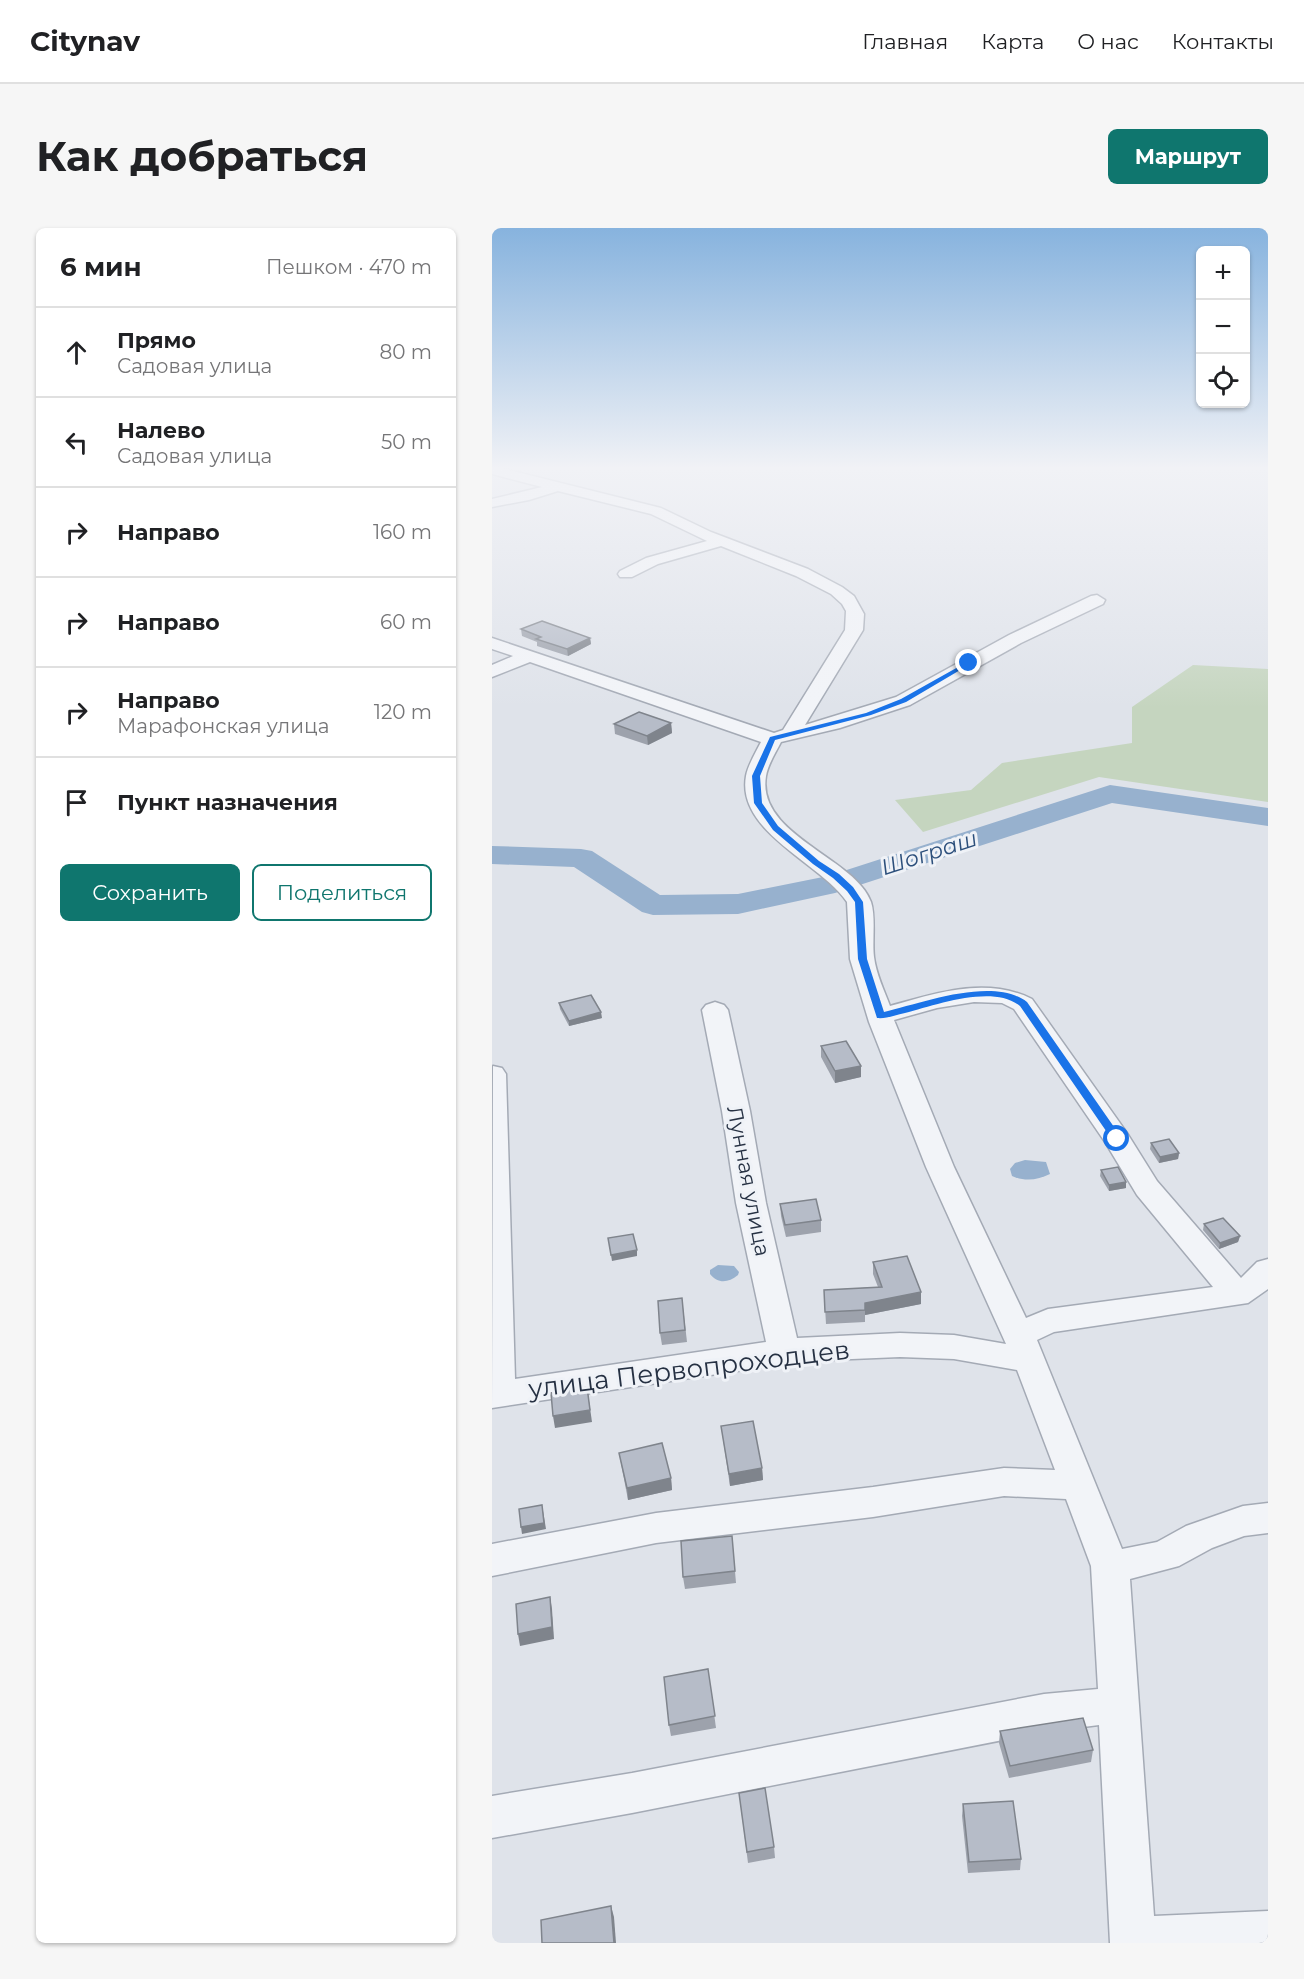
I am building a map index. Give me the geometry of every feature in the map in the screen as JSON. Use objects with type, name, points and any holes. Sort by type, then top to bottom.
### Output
[{"type":"street","points":[[626,574],[652,561],[700,548]]},
{"type":"street","points":[[737,548],[813,578],[847,599],[855,610],[857,619],[848,642],[781,736],[756,776],[758,803],[776,828],[843,882],[859,902],[862,959],[881,1016],[940,1167],[1024,1348],[1110,1566],[1133,1941],[1268,1934]]},
{"type":"street","points":[[492,643],[781,736],[842,722],[903,700],[1015,639],[1097,600]]},
{"type":"street","points":[[492,672],[528,656]]},
{"type":"street","points":[[881,1016],[958,997],[990,993],[1016,998],[1023,1004],[1117,1139],[1148,1188],[1237,1295]]},
{"type":"street","name":"Лунная улица","points":[[715,1010],[736,1111],[751,1203],[784,1352]]},
{"type":"street","points":[[492,1074],[496,1394]]},
{"type":"street","points":[[1024,1348],[1047,1322],[1237,1295],[1251,1287],[1268,1270]]},
{"type":"street","name":"улица Первопроходцев","points":[[496,1394],[784,1352],[900,1345],[1024,1348]]},
{"type":"street","points":[[492,1560],[656,1528],[873,1502],[1004,1482],[1079,1485]]},
{"type":"street","points":[[1110,1566],[1141,1562],[1166,1555],[1199,1537],[1243,1521],[1268,1518]]},
{"type":"street","points":[[492,1817],[632,1793],[1044,1713],[1117,1705]]},
{"type":"green space","points":[[1193,665],[1268,669],[1268,802],[1099,777],[923,832],[895,800],[971,790],[1002,763],[1132,743],[1132,707]]},
{"type":"water","points":[[1025,1160],[1046,1162],[1050,1174],[1031,1179],[1012,1176],[1010,1169],[1015,1163]]},
{"type":"water","points":[[718,1265],[734,1266],[739,1272],[738,1275],[727,1281],[716,1280],[710,1274],[710,1270]]},
{"type":"building","points":[[542,621],[590,638],[567,649],[536,639],[541,637],[521,629]]},
{"type":"building","points":[[639,712],[671,723],[647,736],[614,724]]},
{"type":"building","points":[[591,995],[601,1012],[569,1021],[559,1003]]},
{"type":"building","points":[[846,1041],[861,1066],[835,1071],[821,1046]]},
{"type":"building","points":[[1169,1139],[1179,1153],[1160,1157],[1151,1143]]},
{"type":"building","points":[[1118,1167],[1126,1182],[1109,1185],[1101,1170]]},
{"type":"building","points":[[816,1199],[821,1220],[785,1225],[780,1204]]},
{"type":"building","points":[[1223,1218],[1240,1236],[1220,1243],[1204,1224]]},
{"type":"building","points":[[633,1234],[637,1250],[611,1255],[608,1238]]},
{"type":"building","points":[[907,1256],[921,1292],[865,1303],[865,1310],[825,1312],[824,1290],[882,1287],[873,1262]]},
{"type":"building","points":[[682,1298],[685,1330],[660,1333],[658,1301]]},
{"type":"building","points":[[587,1387],[590,1410],[553,1416],[551,1393]]},
{"type":"building","points":[[753,1421],[762,1468],[729,1474],[721,1426]]},
{"type":"building","points":[[662,1443],[671,1478],[627,1488],[619,1453]]},
{"type":"building","points":[[542,1505],[544,1523],[521,1527],[519,1509]]},
{"type":"building","points":[[732,1536],[735,1571],[683,1577],[681,1541]]},
{"type":"building","points":[[550,1597],[552,1627],[518,1634],[516,1604]]},
{"type":"building","points":[[708,1669],[715,1716],[669,1725],[664,1677]]},
{"type":"building","points":[[1083,1718],[1093,1750],[1010,1766],[1000,1731]]},
{"type":"building","points":[[765,1788],[774,1847],[747,1852],[739,1793]]},
{"type":"building","points":[[1013,1801],[1021,1859],[969,1862],[963,1804]]},
{"type":"building","points":[[611,1906],[614,1943],[542,1943],[541,1920]]},
{"type":"waterway","name":"Шограш","points":[[492,855],[581,858],[653,905],[738,904],[835,884],[1110,794],[1268,817]]},
{"type":"route","points":[[969,663],[903,700],[868,714],[772,739],[756,776],[758,803],[776,828],[836,876],[850,889],[859,902],[862,959],[881,1016],[958,997],[990,993],[1016,998],[1023,1004],[1117,1139]]}]
